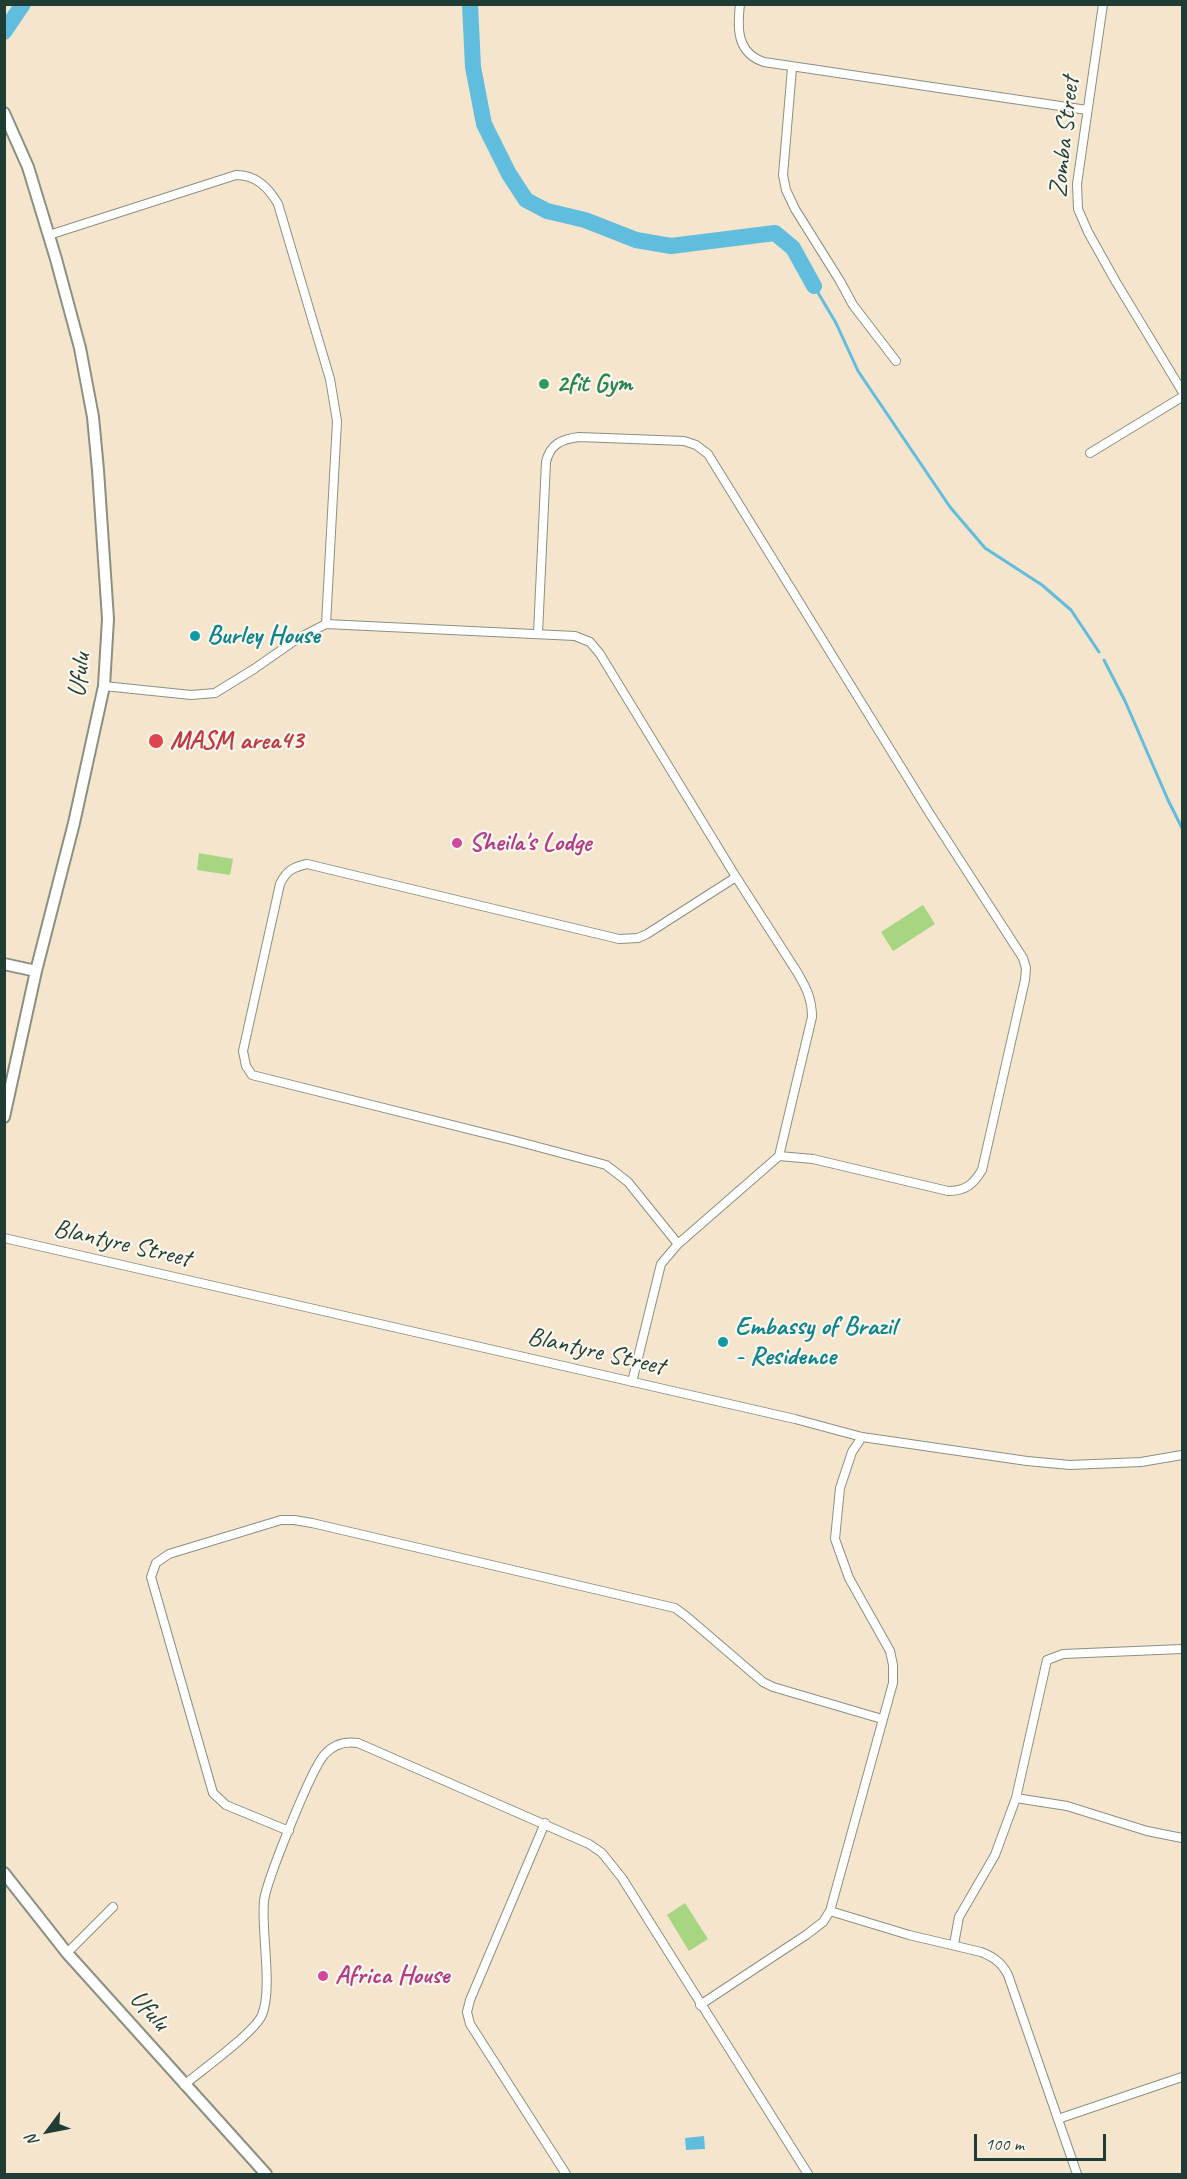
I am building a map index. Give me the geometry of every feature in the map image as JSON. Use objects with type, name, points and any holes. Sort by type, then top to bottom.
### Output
[{"type":"street","points":[[740,4],[739,34],[751,57],[764,62],[792,68],[1087,110]]},
{"type":"street","name":"Zomba Street","points":[[1103,4],[1077,184],[1078,209],[1111,274],[1182,391]]},
{"type":"street","points":[[792,68],[783,175],[786,190],[853,305],[896,361]]},
{"type":"street","name":"Ufulu","points":[[4,113],[28,167],[80,348],[93,417],[99,470],[108,619],[104,686],[74,823],[36,971],[4,1117]]},
{"type":"street","points":[[49,235],[236,175],[254,178],[273,196],[278,204],[318,335],[330,379],[337,421],[326,624]]},
{"type":"street","points":[[1090,453],[1182,397]]},
{"type":"street","points":[[538,633],[546,462],[554,446],[565,439],[579,437],[684,441],[702,448],[784,574],[930,814],[1020,952],[1026,968],[1023,994],[982,1170],[976,1181],[958,1191],[948,1191],[813,1159],[779,1156]]},
{"type":"street","points":[[104,686],[190,696],[216,693],[297,639],[326,624],[575,636],[590,642],[595,648],[736,878],[801,979],[812,1005],[812,1017],[779,1156],[678,1244],[661,1264],[632,1382]]},
{"type":"street","points":[[678,1244],[635,1190],[606,1165],[252,1075],[246,1066],[243,1051],[280,884],[284,876],[294,867],[307,864],[620,939],[638,938],[647,934],[736,878]]},
{"type":"street","points":[[4,964],[36,971]]},
{"type":"street","name":"Blantyre Street","points":[[4,1238],[795,1419],[862,1437],[1070,1465],[1141,1462],[1182,1455]]},
{"type":"street","points":[[700,2005],[817,1927],[830,1911],[893,1683],[890,1651],[849,1578],[835,1539],[840,1488],[852,1452],[862,1437]]},
{"type":"street","points":[[289,1831],[226,1805],[213,1793],[151,1577],[156,1563],[169,1554],[281,1520],[312,1523],[675,1608],[763,1682],[773,1687],[882,1719]]},
{"type":"street","points":[[954,1944],[959,1917],[995,1855],[1016,1798],[1047,1660],[1063,1654],[1182,1649]]},
{"type":"street","points":[[184,2085],[255,2025],[263,2013],[266,1985],[264,1897],[289,1831],[322,1757],[339,1744],[351,1742],[366,1745],[545,1823],[589,1844],[612,1864],[808,2175]]},
{"type":"street","points":[[1016,1798],[1067,1806],[1147,1831],[1182,1838]]},
{"type":"street","points":[[545,1823],[470,2000],[467,2015],[470,2024],[566,2175]]},
{"type":"street","name":"Ufulu","points":[[4,1873],[67,1953],[266,2175]]},
{"type":"street","points":[[67,1953],[113,1907]]},
{"type":"street","points":[[830,1911],[901,1933],[954,1944],[990,1955],[1004,1966],[1077,2175]]},
{"type":"street","points":[[1058,2119],[1182,2077]]},
{"type":"green space","points":[[199,853],[233,859],[230,875],[197,870]]},
{"type":"green space","points":[[923,905],[935,924],[893,951],[881,932]]},
{"type":"green space","points":[[685,1903],[708,1939],[689,1951],[667,1915]]},
{"type":"water","points":[[704,2136],[705,2149],[686,2150],[685,2138]]},
{"type":"waterway","points":[[4,32],[23,4]]},
{"type":"waterway","points":[[470,4],[473,67],[484,124],[509,174],[526,200],[547,211],[585,220],[636,240],[671,246],[775,233],[793,248],[814,286]]},
{"type":"waterway","points":[[814,286],[836,323],[858,371],[950,507],[985,548],[1042,585],[1071,610],[1099,652]]},
{"type":"waterway","points":[[1104,660],[1182,828]]},
{"type":"place","name":"2fit Gym","points":[[544,384]]},
{"type":"place","name":"Burley House","points":[[195,636]]},
{"type":"place","name":"MASM area43","points":[[156,741]]},
{"type":"place","name":"Sheila's Lodge","points":[[457,843]]},
{"type":"place","name":"Embassy of Brazil - Residence","points":[[723,1342]]},
{"type":"place","name":"Africa House","points":[[323,1976]]}]
